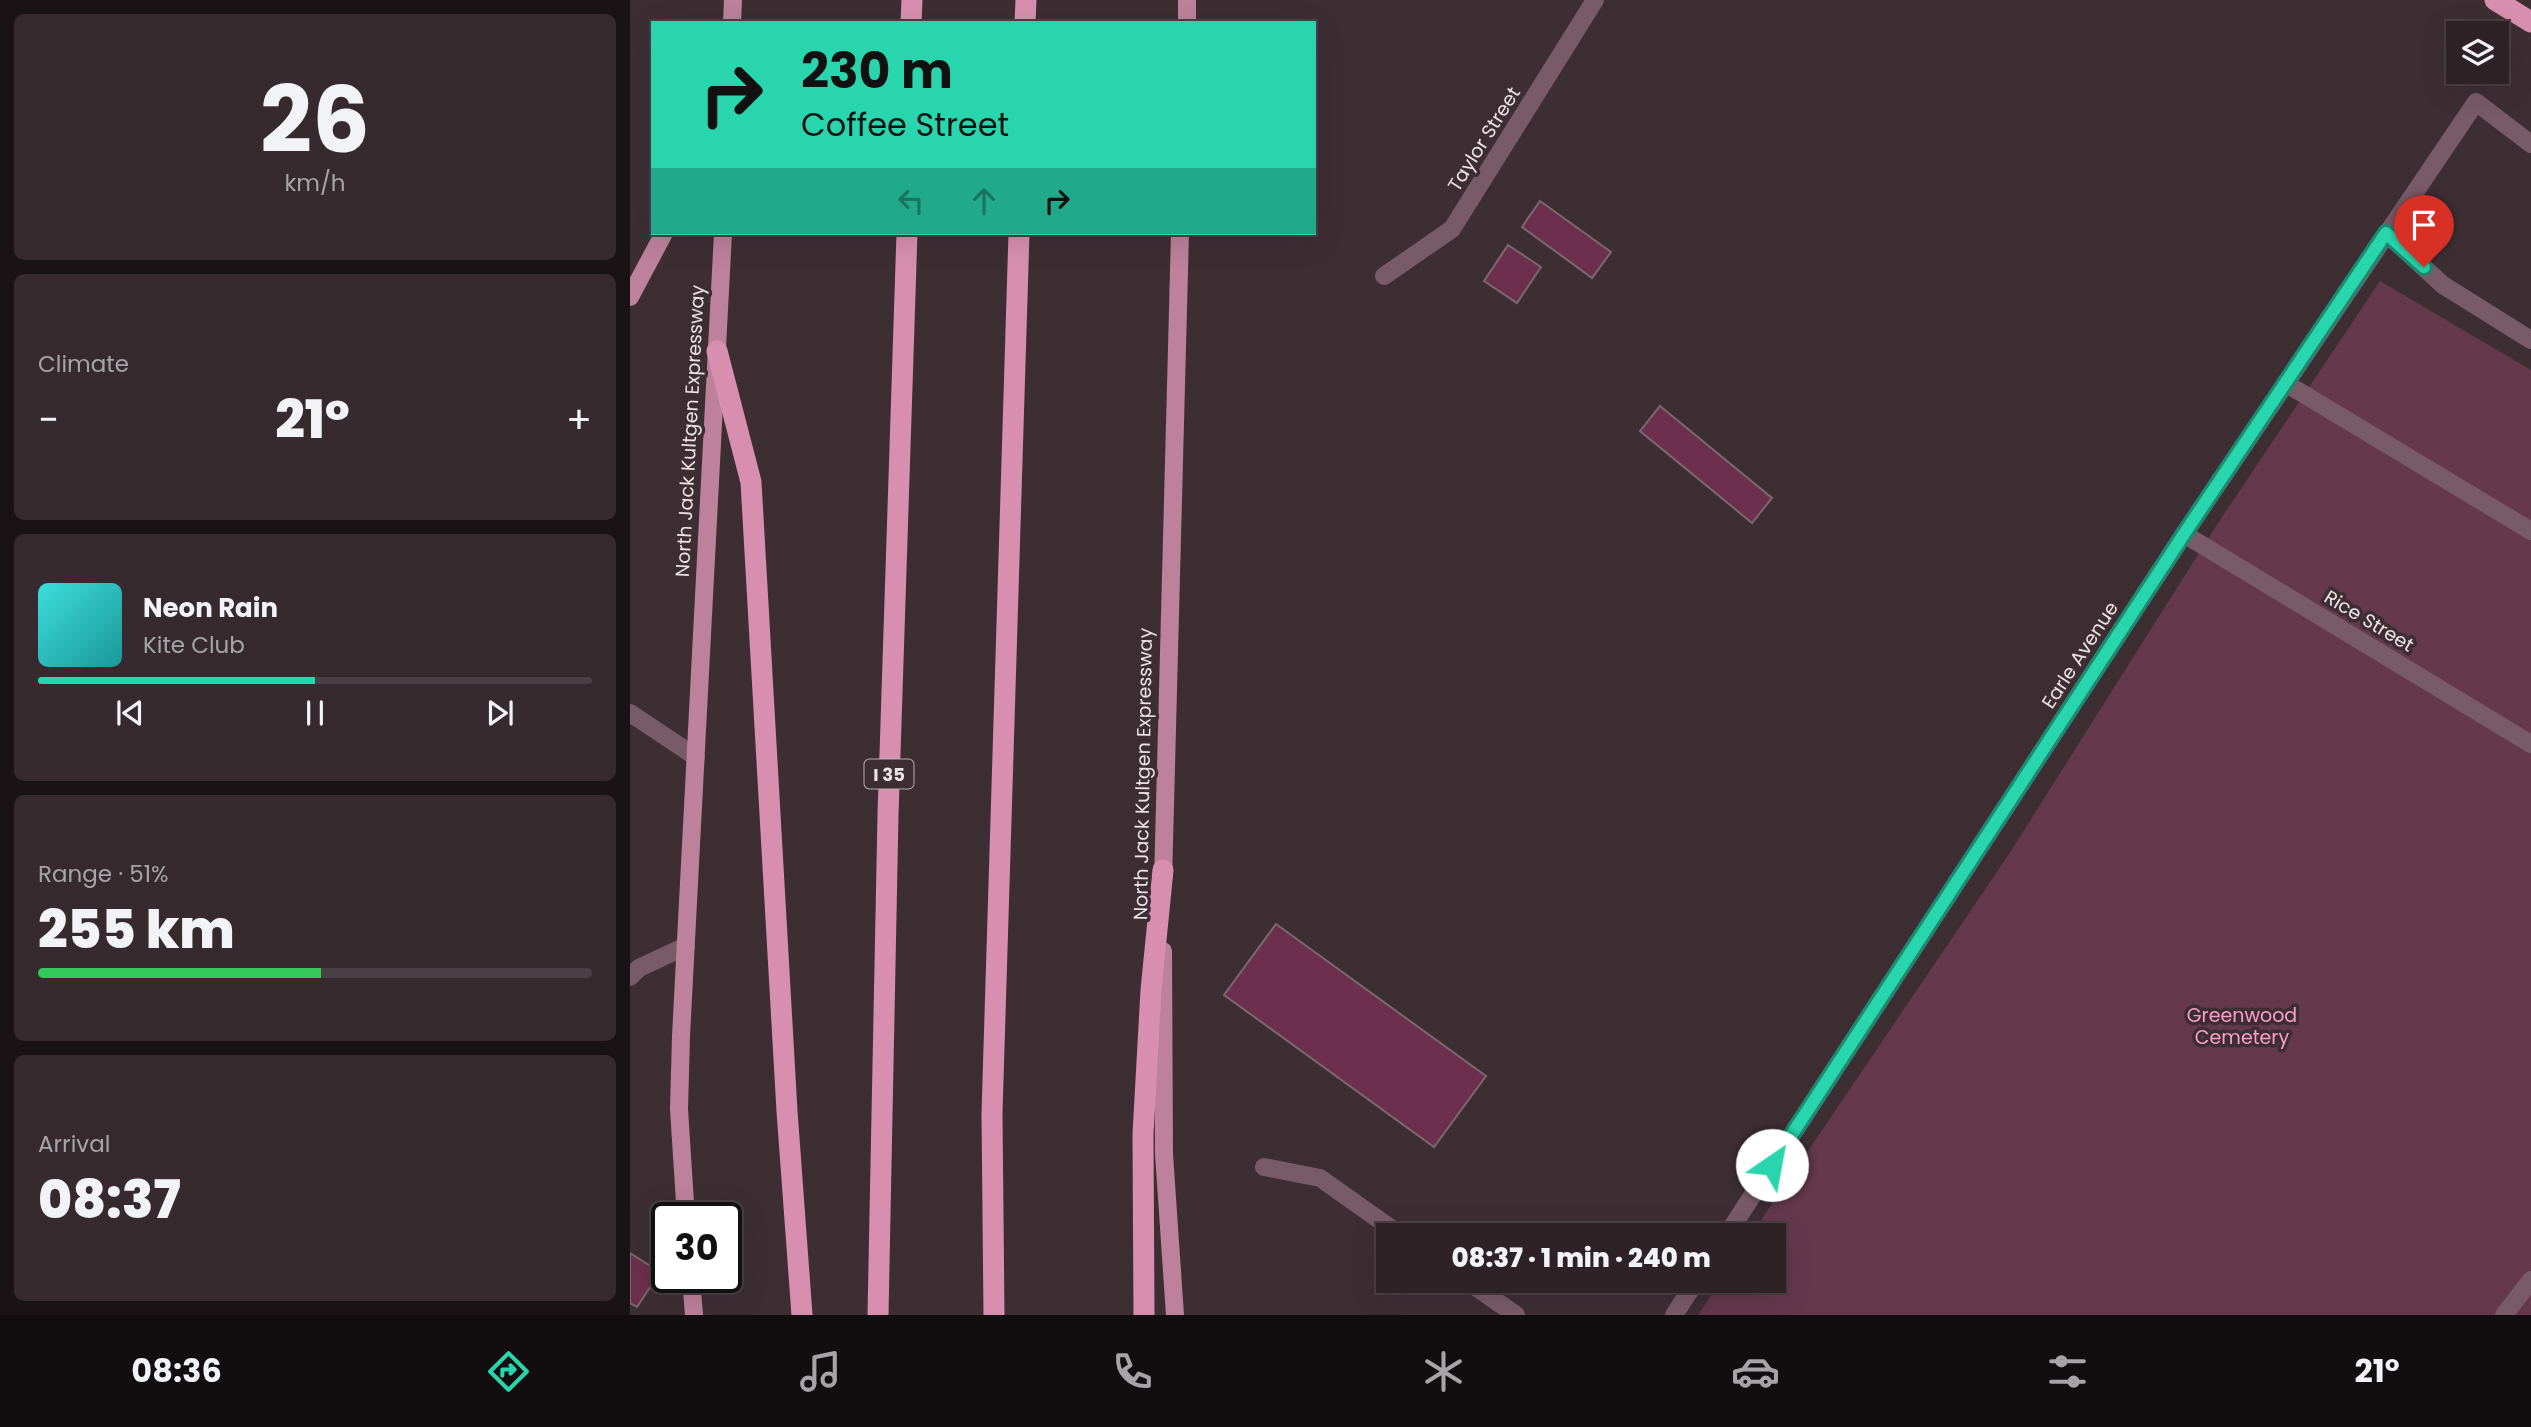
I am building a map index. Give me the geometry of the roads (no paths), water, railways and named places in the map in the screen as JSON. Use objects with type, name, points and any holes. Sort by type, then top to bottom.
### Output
[{"type":"highway","points":[[911,21],[912,0]]},
{"type":"highway","points":[[1025,21],[1026,0]]},
{"type":"highway","points":[[2496,0],[2531,22]]},
{"type":"highway","name":"I 35","points":[[878,1315],[888,801],[907,235]]},
{"type":"highway","points":[[994,1315],[992,1112],[1019,235]]},
{"type":"highway","points":[[717,351],[751,482],[786,1097],[802,1315]]},
{"type":"highway","points":[[1143,1315],[1143,1134],[1151,990],[1163,870]]},
{"type":"main road","points":[[732,21],[733,0]]},
{"type":"main road","points":[[1187,0],[1187,21]]},
{"type":"main road","points":[[630,298],[663,235]]},
{"type":"main road","name":"North Jack Kultgen Expressway","points":[[685,1202],[679,1109],[723,235]]},
{"type":"main road","name":"North Jack Kultgen Expressway","points":[[1175,1315],[1164,1154],[1163,870],[1181,235]]},
{"type":"main road","points":[[692,1293],[694,1315]]},
{"type":"street","name":"Taylor Street","points":[[1384,276],[1452,229],[1595,0]]},
{"type":"street","name":"Earle Avenue","points":[[1734,1223],[2184,534],[2476,102],[2531,144]]},
{"type":"street","points":[[2386,233],[2443,285],[2531,340]]},
{"type":"street","points":[[2286,383],[2531,531]]},
{"type":"street","name":"Rice Street","points":[[2184,534],[2531,744]]},
{"type":"street","points":[[630,713],[696,757]]},
{"type":"street","points":[[630,977],[639,968],[686,946]]},
{"type":"street","points":[[1264,1167],[1320,1178],[1384,1223]]},
{"type":"street","points":[[2504,1315],[2531,1280]]},
{"type":"street","points":[[1484,1293],[1516,1315]]},
{"type":"street","points":[[1674,1315],[1688,1293]]},
{"type":"park label","name":"Greenwood Cemetery","points":[[2242,1026]]}]
